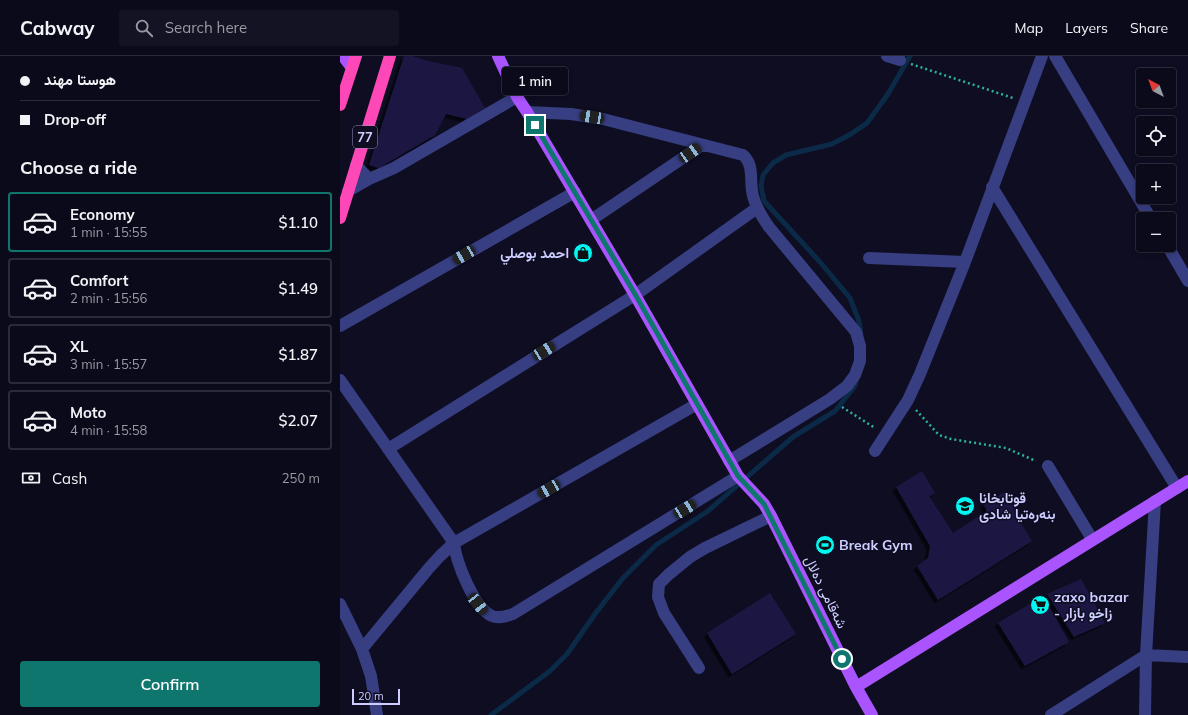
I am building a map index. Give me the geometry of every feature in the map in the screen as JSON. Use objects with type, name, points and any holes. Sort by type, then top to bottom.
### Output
[{"type":"highway","points":[[340,105],[356,56]]},
{"type":"highway","name":"77","points":[[340,218],[390,56]]},
{"type":"main road","points":[[343,56],[352,68]]},
{"type":"main road","name":"شەقامی دەلال","points":[[498,56],[517,97],[635,294],[738,476],[764,504],[771,516],[856,687],[872,715]]},
{"type":"main road","points":[[856,687],[1092,539],[1188,481]]},
{"type":"street","points":[[887,56],[900,60]]},
{"type":"street","points":[[875,452],[885,434],[908,400],[920,374],[1042,56]]},
{"type":"street","points":[[1055,56],[1147,212]]},
{"type":"street","points":[[348,191],[369,179],[394,168],[517,97]]},
{"type":"street","points":[[527,112],[571,114],[603,119],[743,155],[748,159],[750,165],[750,182],[756,208],[769,227],[856,332],[860,346],[860,361],[855,374],[846,386],[830,399],[730,461]]},
{"type":"street","points":[[591,220],[702,145]]},
{"type":"street","points":[[356,165],[369,179]]},
{"type":"street","points":[[992,187],[1177,488]]},
{"type":"street","points":[[340,326],[575,192]]},
{"type":"street","points":[[388,449],[635,294],[756,208]]},
{"type":"street","points":[[1171,252],[1188,281]]},
{"type":"street","points":[[869,258],[964,262]]},
{"type":"street","points":[[340,380],[454,543],[460,570],[478,604],[484,612],[493,617],[503,617],[512,614],[738,476]]},
{"type":"street","points":[[362,649],[429,568],[454,543],[697,404]]},
{"type":"street","points":[[1048,466],[1092,539]]},
{"type":"street","points":[[1145,715],[1146,655],[1155,501]]},
{"type":"street","points":[[698,668],[664,613],[658,597],[659,584],[685,562],[705,548],[771,516]]},
{"type":"street","points":[[340,604],[362,649],[371,676],[377,715]]},
{"type":"street","points":[[1051,715],[1146,655],[1188,657]]},
{"type":"path","points":[[900,60],[1024,102]]},
{"type":"path","points":[[830,399],[885,434]]},
{"type":"path","points":[[908,400],[939,435],[951,439],[1006,448],[1048,466]]},
{"type":"building","points":[[404,56],[413,56],[428,61],[462,68],[485,108],[467,119],[446,114],[435,135],[379,168],[369,165]]},
{"type":"building","points":[[922,471],[935,493],[929,496],[953,533],[987,511],[983,504],[1005,492],[1022,518],[1019,520],[1032,541],[938,600],[917,566],[928,558],[930,546],[896,487]]},
{"type":"building","points":[[1081,579],[1105,623],[1074,637],[1047,594]]},
{"type":"building","points":[[770,593],[796,634],[732,674],[707,633]]},
{"type":"building","points":[[1043,596],[1069,642],[1025,666],[998,623]]},
{"type":"waterway","points":[[861,334],[859,321],[850,298],[820,262],[764,201],[761,186],[763,175],[773,163],[786,155],[832,144],[851,134],[867,123],[888,94],[910,56]]},
{"type":"waterway","points":[[491,715],[550,671],[567,654],[623,578],[656,545],[708,511],[793,437],[835,411],[855,386],[857,377]]},
{"type":"place","name":"احمد بوصلي","points":[[583,253]]},
{"type":"place","name":"قوتابخانا بنەرەتیا شادی","points":[[965,506]]},
{"type":"place","name":"Break Gym","points":[[825,545]]},
{"type":"place","name":"zaxo bazar - زاخو بازار","points":[[1040,605]]},
{"type":"route","points":[[535,125],[635,294],[738,476],[764,504],[771,516],[842,659]]}]
